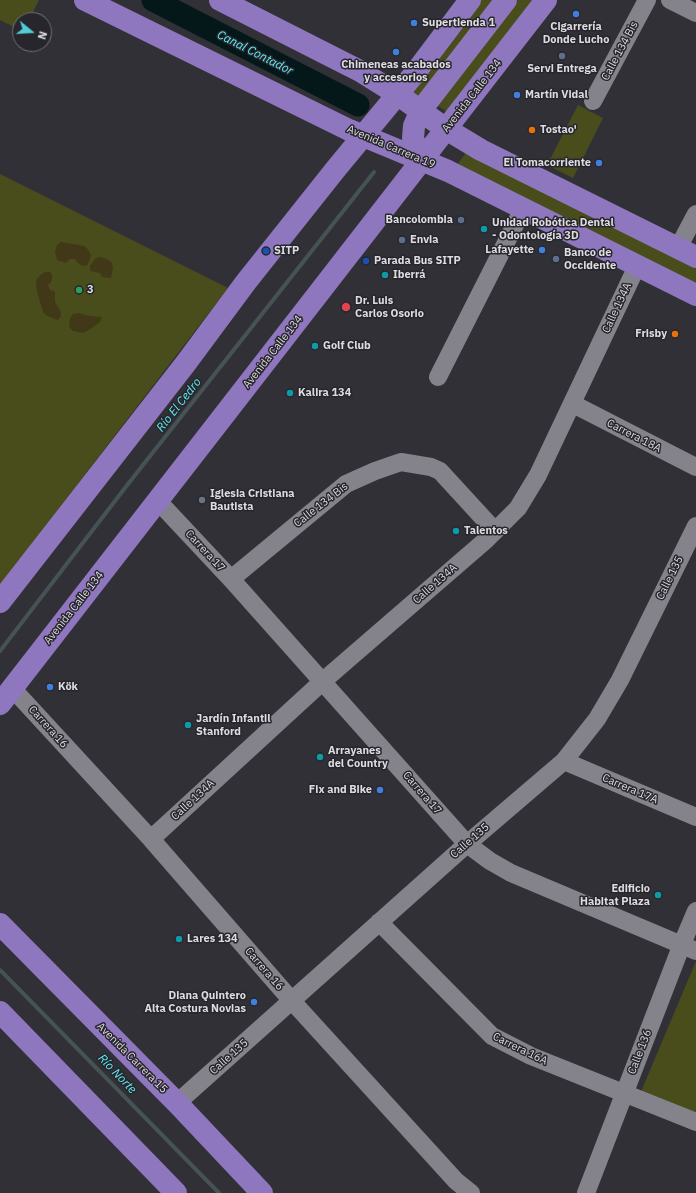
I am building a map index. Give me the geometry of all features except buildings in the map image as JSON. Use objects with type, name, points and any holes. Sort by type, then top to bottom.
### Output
[{"type":"main road","name":"Avenida Carrera 19","points":[[84,0],[363,136],[448,171],[696,295]]},
{"type":"main road","points":[[0,602],[186,363],[251,276],[415,73],[470,0]]},
{"type":"main road","points":[[422,160],[417,151],[413,138],[414,126],[420,110],[506,0]]},
{"type":"main road","name":"Avenida Calle 134","points":[[6,696],[546,0]]},
{"type":"main road","points":[[234,3],[360,71],[398,94],[446,128],[481,150],[687,253]]},
{"type":"main road","name":"Avenida Carrera 15","points":[[0,924],[177,1103],[262,1193]]},
{"type":"main road","points":[[0,1012],[176,1193]]},
{"type":"street","name":"Calle 134 Bis","points":[[593,101],[647,0]]},
{"type":"street","points":[[670,0],[696,13]]},
{"type":"street","points":[[438,377],[523,209]]},
{"type":"street","points":[[687,253],[696,214]]},
{"type":"street","name":"Calle 134A","points":[[151,840],[322,680],[495,531],[518,508],[538,475],[573,404],[637,266]]},
{"type":"street","name":"Carrera 18A","points":[[573,404],[696,467]]},
{"type":"street","name":"Calle 134 Bis","points":[[231,579],[346,484],[375,471],[401,462],[431,467],[440,471],[495,531]]},
{"type":"street","name":"Carrera 17","points":[[157,500],[231,579],[467,844],[490,861],[511,873],[689,947]]},
{"type":"street","name":"Calle 135","points":[[177,1103],[467,844],[564,761],[597,719],[620,680],[696,526]]},
{"type":"street","name":"Carrera 16","points":[[6,696],[151,840],[292,1001],[456,1181],[471,1193]]},
{"type":"street","name":"Carrera 17A","points":[[564,761],[696,817]]},
{"type":"street","name":"Calle 136","points":[[586,1193],[624,1093],[689,947],[696,911]]},
{"type":"street","name":"Carrera 16A","points":[[379,922],[492,1036],[531,1056],[696,1122]]},
{"type":"green space","points":[[0,0],[39,0],[33,12],[12,12],[12,26],[0,20]]},
{"type":"green space","points":[[481,0],[501,0],[422,98],[411,91]]},
{"type":"green space","points":[[518,0],[541,0],[452,115],[437,105]]},
{"type":"green space","points":[[578,105],[603,118],[573,178],[547,165]]},
{"type":"green space","points":[[467,151],[696,265],[696,286],[455,168]]},
{"type":"green space","points":[[0,174],[228,288],[0,585]]},
{"type":"green space","points":[[696,961],[696,1115],[640,1094]]},
{"type":"sand","points":[[61,242],[85,246],[91,256],[87,266],[80,265],[75,259],[70,259],[66,263],[57,260],[55,251],[57,245]]},
{"type":"sand","points":[[100,257],[107,259],[112,263],[113,268],[111,278],[102,277],[100,273],[90,271],[90,266],[95,259]]},
{"type":"sand","points":[[45,272],[50,272],[52,274],[52,281],[48,285],[50,290],[55,292],[55,302],[61,313],[60,318],[57,320],[43,312],[38,295],[36,285],[37,279]]},
{"type":"sand","points":[[79,313],[89,316],[102,317],[100,322],[83,333],[73,331],[69,327],[70,318],[73,314]]},
{"type":"waterway","name":"Canal Contador","points":[[153,0],[358,105]]},
{"type":"waterway","name":"Río El Cedro","points":[[0,651],[128,484],[374,172]]},
{"type":"waterway","name":"Río Norte","points":[[0,970],[219,1193]]},
{"type":"place","name":"Cigarrería Donde Lucho","points":[[576,14]]},
{"type":"place","name":"Supertienda 1","points":[[414,23]]},
{"type":"place","name":"Chimeneas acabados y accesorios","points":[[396,52]]},
{"type":"place","name":"Servi Entrega","points":[[562,56]]},
{"type":"place","name":"Martín Vidal","points":[[517,95]]},
{"type":"place","name":"Tostao'","points":[[532,130]]},
{"type":"place","name":"El Tomacorriente","points":[[599,163]]},
{"type":"place","name":"Bancolombia","points":[[461,220]]},
{"type":"place","name":"Unidad Robótica Dental - Odontología 3D","points":[[484,229]]},
{"type":"place","name":"Envia","points":[[402,240]]},
{"type":"place","name":"Lafayette","points":[[542,250]]},
{"type":"place","name":"SITP","points":[[266,251]]},
{"type":"place","name":"Banco de Occidente","points":[[556,259]]},
{"type":"place","name":"Parada Bus SITP","points":[[366,261]]},
{"type":"place","name":"Iberrá","points":[[385,275]]},
{"type":"place","name":"3","points":[[79,290]]},
{"type":"place","name":"Dr. Luis Carlos Osorio","points":[[346,307]]},
{"type":"place","name":"Frisby","points":[[675,334]]},
{"type":"place","name":"Golf Club","points":[[315,346]]},
{"type":"place","name":"Kalira 134","points":[[290,393]]},
{"type":"place","name":"Iglesia Cristiana Bautista","points":[[202,500]]},
{"type":"place","name":"Talentos","points":[[456,531]]},
{"type":"place","name":"Kök","points":[[50,687]]},
{"type":"place","name":"Jardín Infantil Stanford","points":[[188,725]]},
{"type":"place","name":"Arrayanes del Country","points":[[320,757]]},
{"type":"place","name":"Fix and Bike","points":[[380,790]]},
{"type":"place","name":"Edificio Habitat Plaza","points":[[658,895]]},
{"type":"place","name":"Lares 134","points":[[179,939]]},
{"type":"place","name":"Diana Quintero Alta Costura Novias","points":[[254,1002]]}]
